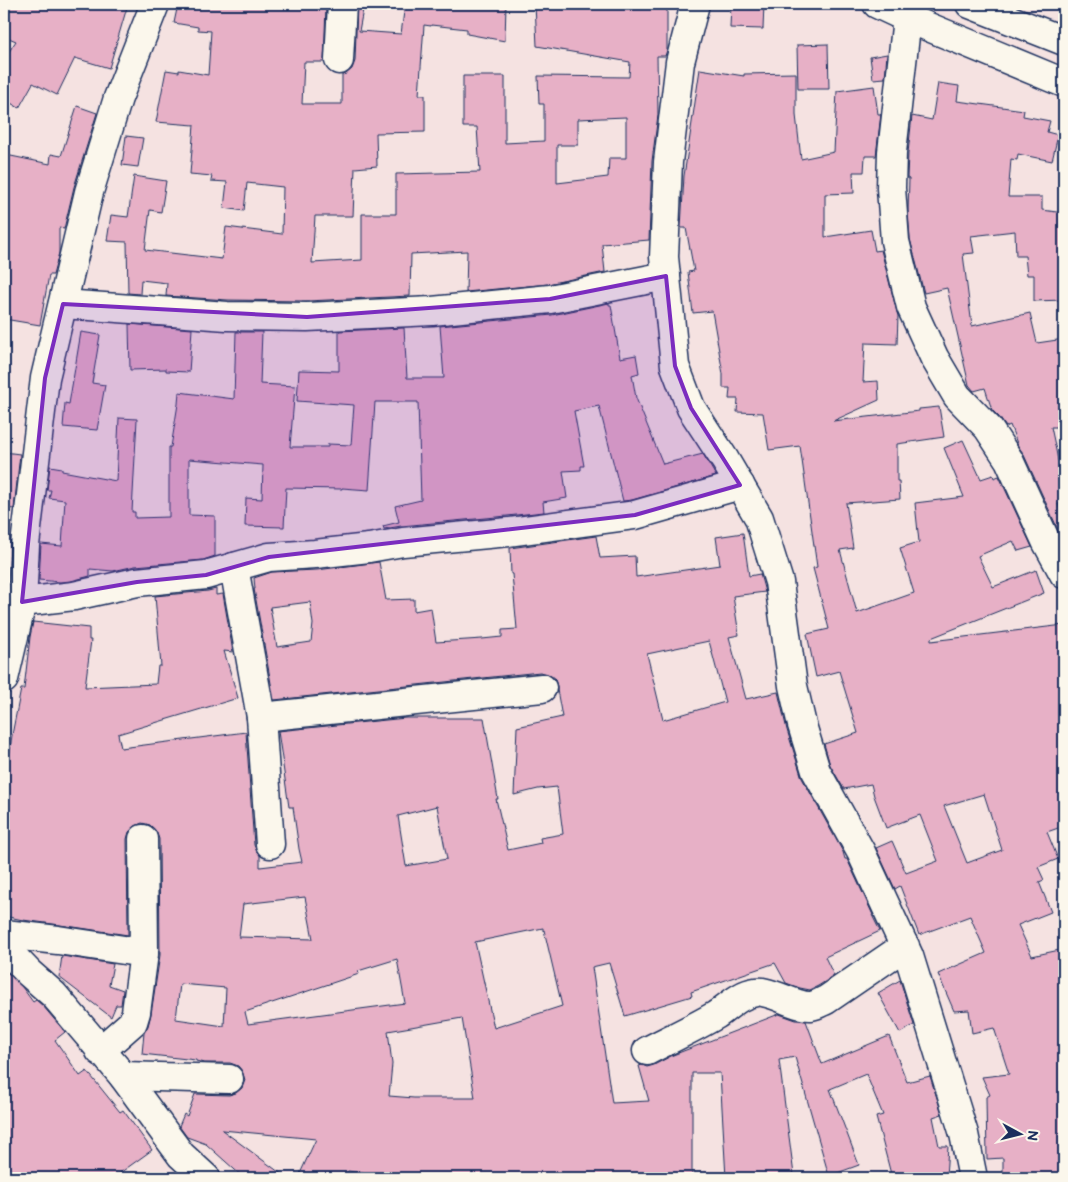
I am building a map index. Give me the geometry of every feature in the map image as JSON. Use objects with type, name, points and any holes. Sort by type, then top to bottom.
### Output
[{"type":"main road","points":[[5,663],[22,602],[25,545],[45,378],[89,192],[118,98],[154,4]]},
{"type":"main road","points":[[339,60],[342,4]]},
{"type":"main road","points":[[695,4],[680,62],[668,162],[664,257],[675,366],[691,408],[725,460],[759,518],[779,582],[793,686],[816,771],[861,852],[910,956],[964,1134],[973,1178]]},
{"type":"main road","points":[[877,4],[1064,83]]},
{"type":"main road","points":[[970,4],[1064,41]]},
{"type":"main road","points":[[907,18],[892,152],[891,188],[895,241],[912,307],[934,357],[957,396],[988,428],[1008,460],[1046,541],[1064,574]]},
{"type":"main road","points":[[63,304],[227,316],[307,317],[432,311],[550,299],[666,276]]},
{"type":"main road","points":[[22,602],[74,596],[137,582],[206,575],[269,557],[315,554],[403,542],[509,532],[635,515],[740,485]]},
{"type":"main road","points":[[234,567],[261,717],[270,844]]},
{"type":"main road","points":[[261,717],[542,688]]},
{"type":"main road","points":[[100,1051],[133,1022],[136,1012],[144,953],[143,839]]},
{"type":"main road","points":[[4,934],[144,953]]},
{"type":"main road","points":[[4,946],[29,973],[54,995],[123,1076],[181,1156],[206,1178]]},
{"type":"main road","points":[[647,1051],[717,1014],[749,993],[758,991],[803,1005],[817,1005],[905,946]]},
{"type":"main road","points":[[123,1076],[230,1079]]},
{"type":"highlighted area","points":[[666,276],[675,366],[691,408],[740,485],[635,515],[269,557],[206,575],[137,582],[22,602],[45,378],[63,304],[307,317],[550,299]]},
{"type":"building","points":[[8,4],[128,4],[109,68],[75,58],[57,95],[33,83],[19,108],[4,99],[4,59],[16,41],[4,36],[4,15]]},
{"type":"building","points":[[178,4],[326,4],[324,62],[304,62],[302,104],[342,104],[342,75],[352,69],[355,61],[357,4],[364,4],[359,31],[401,34],[405,4],[506,4],[505,41],[467,34],[467,29],[424,25],[419,95],[425,95],[425,132],[376,133],[377,166],[355,168],[353,216],[315,216],[312,263],[362,260],[362,214],[396,214],[396,174],[480,172],[477,127],[463,127],[463,76],[505,76],[505,143],[544,141],[544,104],[539,104],[538,76],[629,77],[630,62],[537,46],[535,4],[667,4],[667,50],[665,56],[657,56],[658,115],[652,161],[649,240],[602,244],[605,272],[548,284],[466,292],[467,251],[411,254],[410,296],[307,301],[228,300],[166,296],[167,283],[141,280],[140,294],[128,293],[127,242],[107,241],[111,215],[128,217],[134,176],[166,181],[161,212],[150,210],[145,250],[222,259],[226,227],[282,234],[283,187],[247,183],[244,211],[224,208],[227,182],[211,181],[212,176],[190,174],[194,125],[156,122],[166,70],[179,72],[179,70],[208,75],[211,31],[198,30],[198,27],[174,23]],"holes":[[[626,117],[626,158],[609,158],[608,177],[557,183],[557,145],[578,145],[578,119]]]},
{"type":"building","points":[[731,4],[764,4],[763,29],[730,28]]},
{"type":"building","points":[[828,44],[829,89],[798,89],[797,45]]},
{"type":"building","points":[[887,54],[885,78],[873,79],[870,57]]},
{"type":"building","points":[[700,69],[744,76],[744,74],[796,73],[796,115],[801,159],[834,152],[837,91],[874,86],[878,114],[881,114],[876,156],[865,156],[864,172],[853,172],[854,193],[825,194],[825,237],[871,230],[875,251],[881,250],[898,316],[897,344],[865,343],[863,382],[878,381],[879,400],[833,421],[939,407],[944,437],[897,444],[897,481],[899,481],[900,499],[846,503],[853,548],[840,550],[857,613],[914,593],[900,548],[919,542],[915,503],[964,497],[944,448],[963,440],[981,479],[993,475],[994,478],[999,476],[1032,547],[1018,551],[1013,541],[978,556],[993,587],[1036,570],[1044,593],[931,638],[931,641],[1064,625],[1064,826],[1047,832],[1058,859],[1038,867],[1044,880],[1039,882],[1051,912],[1018,925],[1032,956],[1064,949],[1064,994],[1061,995],[1064,1013],[1064,1178],[1003,1178],[1003,1158],[987,1159],[986,1097],[990,1095],[982,1077],[1009,1074],[994,1028],[972,1033],[969,1010],[954,1011],[938,974],[986,953],[970,916],[919,935],[900,886],[895,889],[876,848],[892,841],[906,873],[938,861],[920,815],[886,828],[871,784],[844,789],[830,765],[824,744],[858,733],[839,671],[816,677],[807,634],[829,629],[813,568],[817,567],[800,446],[769,450],[763,413],[737,412],[738,399],[729,399],[730,388],[723,388],[723,374],[712,311],[693,313],[688,272],[694,271],[686,228],[681,228],[684,176]],"holes":[[[984,794],[1002,850],[967,863],[944,806]]]},
{"type":"building","points":[[938,83],[959,86],[957,101],[1024,110],[1023,116],[1050,121],[1047,132],[1058,135],[1052,161],[1018,154],[1017,160],[1011,159],[1008,197],[1042,197],[1042,210],[1064,213],[1064,300],[1034,301],[1034,275],[1027,275],[1025,256],[1016,256],[1015,231],[971,236],[974,253],[963,254],[972,326],[1030,313],[1037,343],[1064,339],[1064,427],[1051,427],[1064,488],[1064,503],[1058,504],[1064,524],[1064,538],[1062,538],[1018,446],[1010,425],[1006,427],[992,410],[985,388],[974,391],[969,385],[947,288],[924,293],[910,239],[908,211],[909,179],[907,178],[908,153],[912,116],[932,120]]},
{"type":"building","points":[[77,106],[97,113],[74,187],[64,229],[59,228],[59,253],[53,275],[49,275],[40,325],[4,319],[4,166],[6,166],[6,155],[50,164],[51,154],[61,156]]},
{"type":"building","points":[[126,136],[143,138],[138,167],[122,165]]},
{"type":"building","points":[[609,303],[611,305],[620,358],[636,355],[639,373],[632,375],[636,398],[663,464],[703,454],[716,476],[623,501],[599,406],[574,411],[584,466],[581,466],[581,470],[563,471],[567,498],[543,502],[544,512],[384,529],[383,526],[399,522],[395,506],[421,500],[418,402],[375,402],[369,490],[286,488],[284,527],[245,526],[246,498],[262,499],[263,465],[189,459],[189,515],[215,516],[215,556],[203,560],[135,566],[113,571],[90,569],[90,576],[71,581],[39,580],[41,544],[62,546],[65,500],[49,498],[51,490],[47,490],[50,466],[62,468],[62,471],[116,481],[119,418],[137,419],[132,512],[135,512],[135,518],[169,517],[169,447],[171,447],[179,392],[234,399],[236,332],[262,332],[260,384],[295,386],[290,447],[328,447],[328,444],[351,445],[354,405],[297,401],[299,370],[339,371],[339,331],[404,328],[407,378],[444,378],[440,326],[552,315]]},
{"type":"building","points":[[129,324],[192,329],[189,372],[166,371],[166,369],[130,370]]},
{"type":"building","points":[[81,332],[100,335],[92,383],[105,385],[97,430],[63,427],[65,403],[69,404]]},
{"type":"building","points":[[4,452],[20,454],[14,509],[4,508]]},
{"type":"building","points":[[743,533],[749,576],[760,574],[765,592],[733,596],[739,635],[729,637],[746,699],[778,692],[787,730],[802,778],[843,852],[845,859],[847,859],[880,931],[825,957],[834,976],[810,990],[786,983],[775,963],[691,992],[692,996],[625,1016],[609,963],[592,967],[612,1103],[649,1101],[639,1066],[647,1067],[654,1065],[673,1055],[779,1014],[796,1020],[806,1021],[822,1064],[889,1036],[907,1082],[930,1076],[942,1114],[933,1117],[939,1146],[948,1146],[946,1178],[892,1178],[876,1117],[883,1115],[866,1074],[830,1089],[859,1165],[829,1176],[795,1057],[779,1060],[794,1175],[726,1178],[720,1073],[692,1073],[692,1178],[380,1178],[381,1176],[348,1171],[345,1178],[298,1178],[316,1139],[222,1130],[287,1178],[244,1178],[206,1144],[187,1137],[179,1126],[184,1114],[187,1116],[195,1094],[229,1095],[236,1093],[242,1088],[245,1080],[238,1066],[230,1063],[204,1063],[196,1060],[142,1054],[144,1033],[151,1014],[160,955],[159,839],[156,831],[150,825],[142,823],[135,826],[129,832],[127,839],[128,935],[4,916],[4,795],[12,735],[21,689],[24,689],[33,622],[89,628],[89,640],[91,640],[85,687],[156,684],[158,666],[161,666],[155,596],[216,589],[216,595],[223,594],[233,652],[224,651],[238,698],[118,734],[121,748],[246,732],[254,845],[260,855],[260,867],[302,862],[293,807],[289,807],[278,731],[406,718],[484,718],[498,799],[496,799],[508,850],[541,843],[540,838],[563,834],[557,787],[538,789],[514,795],[517,727],[562,717],[554,677],[540,672],[274,700],[254,589],[254,578],[272,572],[317,570],[379,562],[386,600],[414,599],[414,611],[431,608],[436,642],[482,639],[502,637],[502,630],[517,629],[510,548],[596,536],[600,558],[635,556],[636,577],[720,565],[716,537]],"holes":[[[310,602],[313,624],[311,642],[277,647],[270,607]],[[709,641],[725,702],[663,720],[647,654]],[[437,806],[447,859],[406,866],[398,816]],[[305,897],[313,939],[239,937],[243,904]],[[543,928],[562,1006],[494,1028],[475,942]],[[397,959],[405,1003],[248,1024],[245,1012],[359,974],[358,971]],[[180,984],[226,988],[224,1026],[176,1019]],[[462,1018],[475,1098],[389,1096],[392,1064],[388,1031]]]},
{"type":"building","points":[[62,956],[113,964],[109,985],[123,990],[121,1005],[116,1005],[111,1017],[59,977]]},
{"type":"building","points":[[4,969],[22,987],[33,1002],[36,1000],[43,1006],[65,1032],[55,1040],[80,1076],[87,1071],[120,1112],[123,1110],[152,1150],[113,1178],[4,1178]]},
{"type":"building","points":[[900,980],[914,1025],[900,1033],[878,993]]}]
